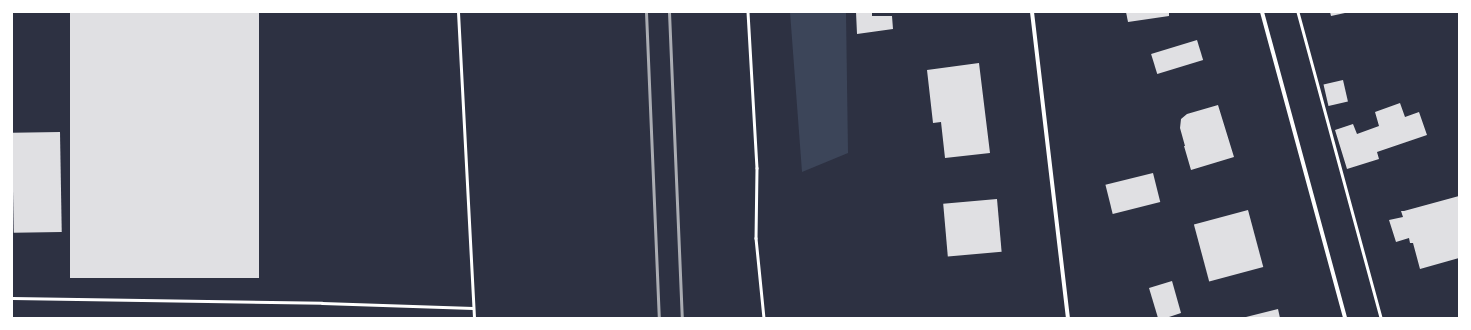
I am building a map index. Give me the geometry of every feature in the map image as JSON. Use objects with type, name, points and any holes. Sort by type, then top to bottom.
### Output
[{"type":"street","points":[[1032,12],[1068,318]]},
{"type":"street","points":[[1262,12],[1345,318]]},
{"type":"lane","points":[[458,12],[474,318]]},
{"type":"lane","points":[[12,298],[322,303],[473,308]]},
{"type":"path","points":[[748,12],[757,168],[756,238],[764,318]]},
{"type":"path","points":[[1298,12],[1381,318]]},
{"type":"shaded area","points":[[790,12],[846,12],[848,153],[802,172]]},
{"type":"building","points":[[70,12],[259,12],[259,278],[70,278]]},
{"type":"building","points":[[856,12],[872,12],[872,16],[892,16],[893,29],[857,34]]},
{"type":"building","points":[[1126,12],[1169,12],[1169,16],[1128,22]]},
{"type":"building","points":[[1330,12],[1345,12],[1345,13],[1331,16]]},
{"type":"building","points":[[1197,40],[1203,60],[1157,74],[1151,54]]},
{"type":"building","points":[[979,63],[990,153],[945,158],[941,122],[933,123],[927,70]]},
{"type":"building","points":[[1343,80],[1348,101],[1328,106],[1324,84]]},
{"type":"building","points":[[1400,103],[1405,117],[1419,112],[1427,135],[1377,152],[1379,159],[1347,169],[1335,130],[1353,124],[1357,134],[1379,126],[1375,112]]},
{"type":"building","points":[[1218,105],[1234,157],[1191,170],[1180,128],[1181,119],[1187,114]]},
{"type":"building","points":[[60,132],[62,232],[14,233],[12,133]]},
{"type":"building","points":[[1153,173],[1160,202],[1113,214],[1105,185]]},
{"type":"building","points":[[1459,196],[1459,258],[1420,269],[1413,243],[1410,243],[1409,238],[1396,242],[1389,220],[1403,217],[1401,211]]},
{"type":"building","points":[[997,199],[1002,252],[948,257],[943,204]]},
{"type":"building","points":[[1248,210],[1263,267],[1209,281],[1194,224]]},
{"type":"building","points":[[1172,281],[1181,313],[1166,318],[1158,318],[1149,288]]},
{"type":"building","points":[[1278,309],[1280,318],[1246,318],[1246,317]]},
{"type":"railway","points":[[646,12],[659,318]]},
{"type":"railway","points":[[669,12],[682,318]]}]
